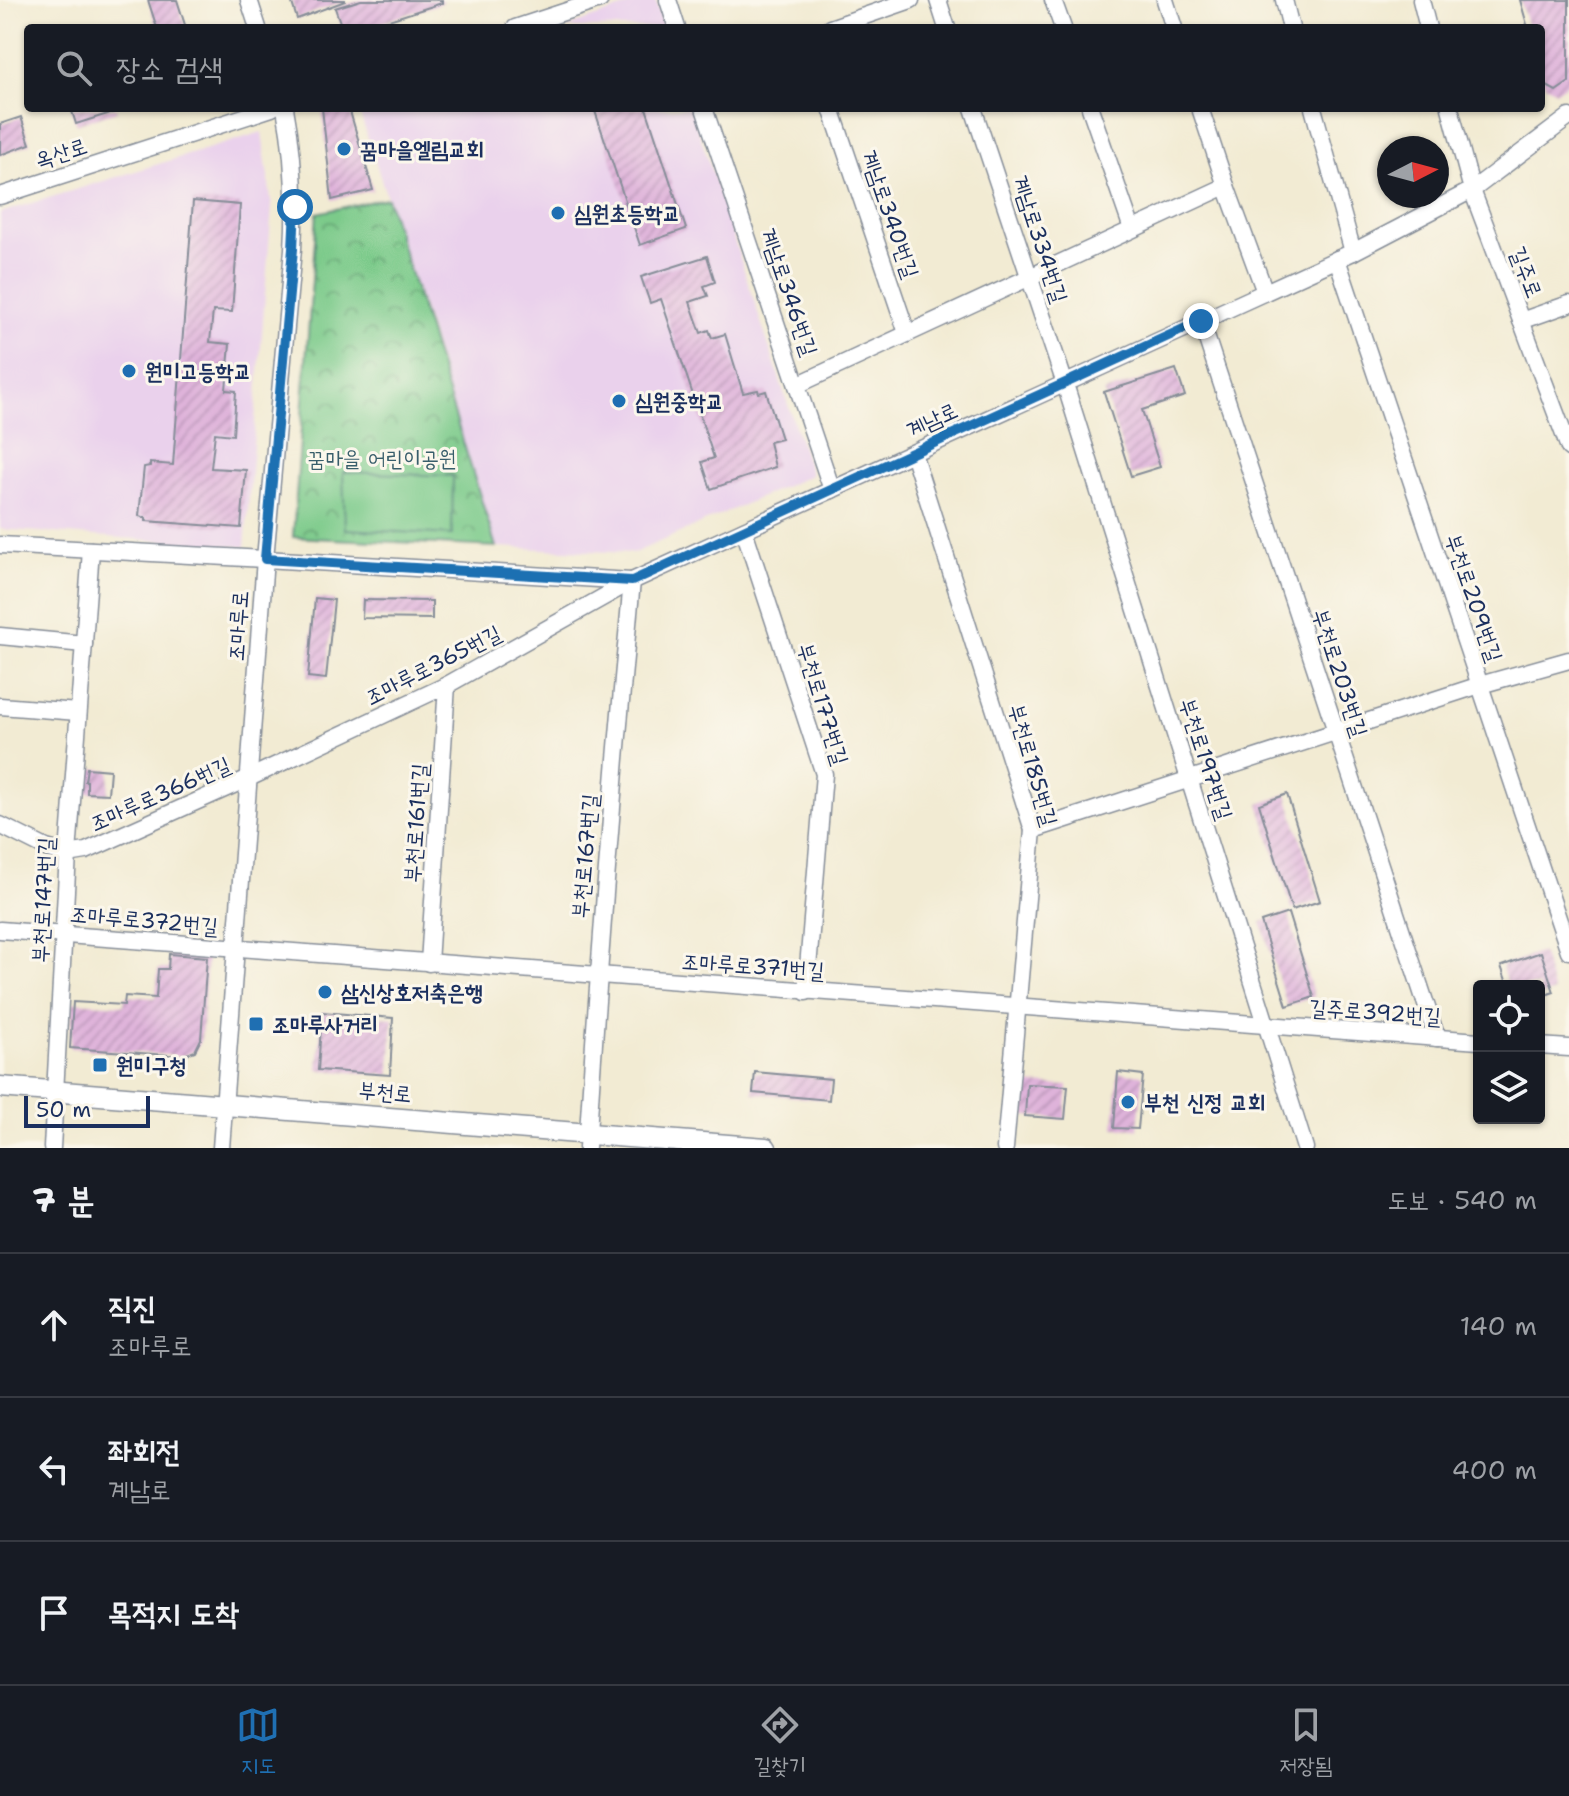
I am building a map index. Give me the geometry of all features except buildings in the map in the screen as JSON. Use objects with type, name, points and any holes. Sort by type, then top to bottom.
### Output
[{"type":"main road","name":"부천로","points":[[0,1087],[224,1102],[587,1141],[766,1148]]},
{"type":"street","points":[[249,0],[257,24]]},
{"type":"street","points":[[527,24],[600,0]]},
{"type":"street","points":[[668,0],[676,24]]},
{"type":"street","points":[[842,24],[911,0]]},
{"type":"street","points":[[938,0],[946,24]]},
{"type":"street","points":[[1053,0],[1062,24]]},
{"type":"street","points":[[1165,0],[1173,24]]},
{"type":"street","points":[[1284,0],[1290,24]]},
{"type":"street","points":[[1421,0],[1427,24]]},
{"type":"street","name":"옥산로","points":[[0,196],[260,112]]},
{"type":"street","name":"조마루로","points":[[221,1148],[265,559],[293,249],[293,160],[286,112]]},
{"type":"street","name":"계남로346번길","points":[[705,112],[832,490]]},
{"type":"street","name":"계남로340번길","points":[[832,112],[907,333]]},
{"type":"street","name":"계남로334번길","points":[[974,112],[1065,384]]},
{"type":"street","points":[[1091,112],[1132,229]]},
{"type":"street","points":[[1201,112],[1265,292]]},
{"type":"street","name":"부천로209번길","points":[[1314,112],[1345,256],[1480,685],[1569,951]]},
{"type":"street","name":"길주로","points":[[1451,112],[1472,190],[1569,448]]},
{"type":"street","name":"계남로","points":[[0,545],[632,581],[1345,256],[1472,190],[1569,117]]},
{"type":"street","points":[[797,385],[1226,186]]},
{"type":"street","points":[[1521,321],[1569,304]]},
{"type":"street","name":"부천로203번길","points":[[1201,321],[1437,1038]]},
{"type":"street","name":"부천로197번길","points":[[1065,384],[1305,1148]]},
{"type":"street","name":"부천로185번길","points":[[913,453],[1033,830],[1005,1148]]},
{"type":"street","name":"부천로177번길","points":[[744,530],[824,774],[806,992]]},
{"type":"street","name":"부천로147번길","points":[[52,1148],[68,854],[91,550]]},
{"type":"street","name":"조마루로365번길","points":[[249,778],[447,685],[632,581]]},
{"type":"street","name":"부천로167번길","points":[[587,1141],[613,777],[632,581]]},
{"type":"street","points":[[0,636],[84,644]]},
{"type":"street","points":[[1033,830],[1480,685],[1569,660]]},
{"type":"street","name":"부천로161번길","points":[[429,963],[447,685]]},
{"type":"street","points":[[0,706],[78,712]]},
{"type":"street","name":"조마루로366번길","points":[[68,854],[86,851],[249,778]]},
{"type":"street","points":[[0,825],[46,848],[68,854]]},
{"type":"street","name":"조마루로372번길","points":[[0,930],[236,949]]},
{"type":"street","name":"조마루로371번길","points":[[236,949],[1267,1026]]},
{"type":"street","name":"길주로392번길","points":[[1267,1026],[1473,1041]]},
{"type":"street","points":[[1545,1046],[1569,1048]]},
{"type":"shaded area","points":[[645,0],[655,0],[664,24],[576,24]]},
{"type":"shaded area","name":"심원중학교","points":[[359,112],[692,112],[811,475],[634,553],[496,547]]},
{"type":"shaded area","name":"원미고등학교","points":[[262,132],[272,207],[245,547],[0,529],[0,213]]},
{"type":"green space","name":"꿈마을 어린이공원","points":[[387,198],[496,547],[293,537],[317,213]]},
{"type":"green space","points":[[343,472],[453,476],[452,535],[345,529]]},
{"type":"place","name":"꿈마을엘림교회","points":[[344,149]]},
{"type":"place","name":"심원초등학교","points":[[558,213]]},
{"type":"place","name":"원미고등학교","points":[[129,371]]},
{"type":"place","name":"심원중학교","points":[[619,401]]},
{"type":"place","name":"삼신상호저축은행","points":[[325,992]]},
{"type":"place","name":"조마루사거리","points":[[256,1024]]},
{"type":"place","name":"원미구청","points":[[100,1065]]},
{"type":"place","name":"부천 신정 교회","points":[[1128,1102]]},
{"type":"route","points":[[295,207],[265,559],[632,581],[1201,321]]}]
